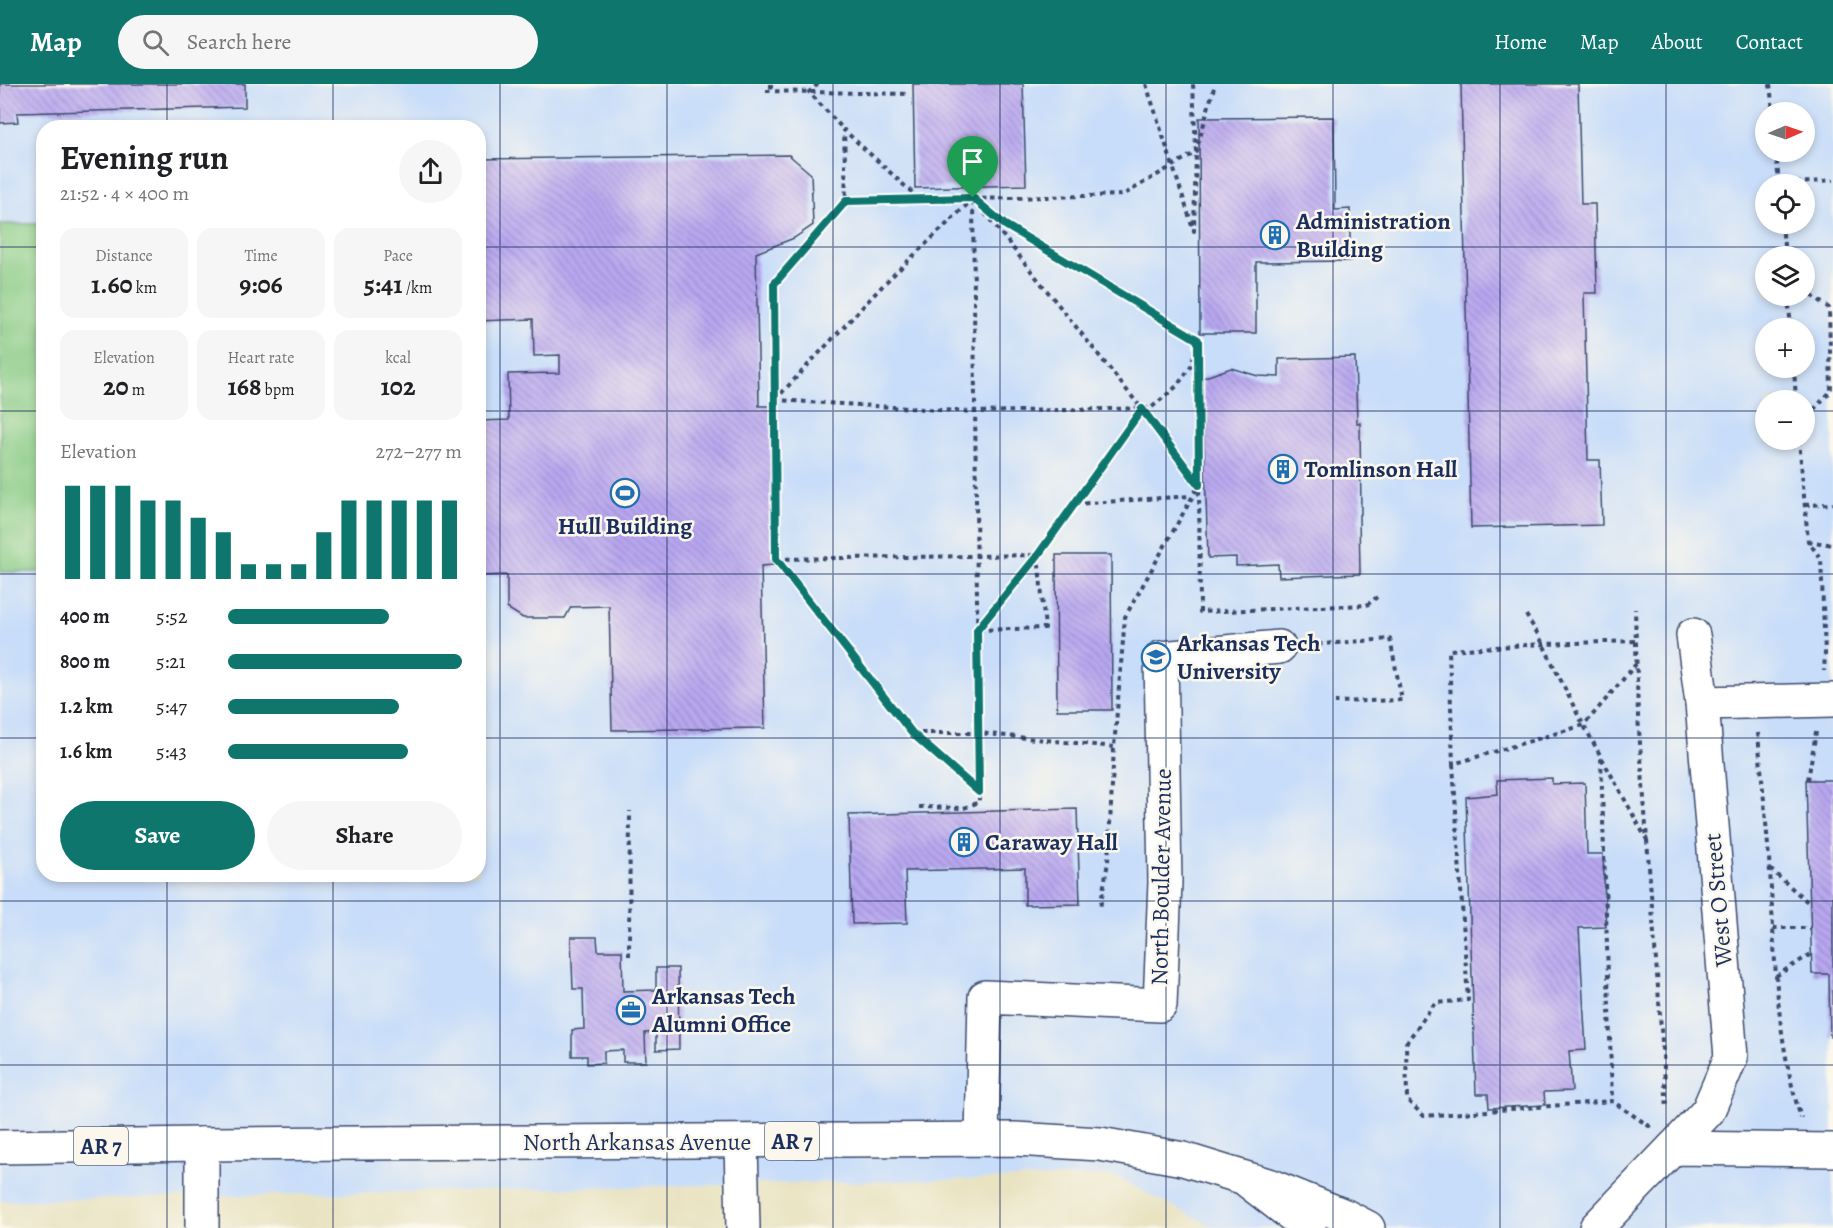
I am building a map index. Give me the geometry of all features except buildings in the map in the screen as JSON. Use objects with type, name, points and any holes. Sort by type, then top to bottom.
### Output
[{"type":"main road","name":"West O Street","points":[[1596,1228],[1708,1111],[1731,1057],[1702,703],[1694,635]]},
{"type":"main road","name":"North Boulder Avenue","points":[[982,1139],[985,997],[1160,1005],[1165,882],[1161,658],[1279,647]]},
{"type":"main road","points":[[1702,703],[1833,700]]},
{"type":"main road","name":"North Arkansas Avenue","points":[[0,1148],[202,1144],[1016,1139],[1100,1144],[1183,1159],[1271,1186],[1345,1216],[1368,1228]]},
{"type":"main road","points":[[741,1142],[742,1228]]},
{"type":"main road","points":[[202,1144],[202,1228]]},
{"type":"main road","points":[[1673,1148],[1833,1150]]},
{"type":"main road","points":[[1243,1178],[1309,1228]]},
{"type":"path","points":[[771,84],[769,91],[908,94]]},
{"type":"path","points":[[809,92],[818,84]]},
{"type":"path","points":[[1146,84],[1194,231],[1196,152],[1193,84]]},
{"type":"path","points":[[846,201],[1122,195],[1196,152],[1215,84]]},
{"type":"path","points":[[1770,84],[1772,102]]},
{"type":"path","points":[[809,92],[844,130],[920,200]]},
{"type":"path","points":[[844,130],[846,201],[774,284],[776,559],[912,733],[979,792]]},
{"type":"path","points":[[1815,182],[1833,180]]},
{"type":"path","points":[[775,400],[887,281],[973,198]]},
{"type":"path","points":[[973,198],[1142,409],[1199,485]]},
{"type":"path","points":[[919,807],[964,808],[979,802],[973,198]]},
{"type":"path","points":[[846,201],[973,198],[1005,225],[1198,340]]},
{"type":"path","points":[[1815,298],[1829,308],[1831,391],[1815,408]]},
{"type":"path","points":[[775,400],[975,412],[1150,408],[1177,386],[1191,366],[1198,340]]},
{"type":"path","points":[[1198,340],[1200,612],[1367,605],[1377,597]]},
{"type":"path","points":[[977,630],[1038,555],[1142,409]]},
{"type":"path","points":[[1800,450],[1808,542],[1821,559]]},
{"type":"path","points":[[1075,504],[1192,496]]},
{"type":"path","points":[[1805,505],[1833,504]]},
{"type":"path","points":[[1808,542],[1833,545]]},
{"type":"path","points":[[776,559],[1038,555]]},
{"type":"path","points":[[977,630],[1045,628],[1038,555]]},
{"type":"path","points":[[1635,609],[1638,716],[1667,1111]]},
{"type":"path","points":[[1526,615],[1647,840]]},
{"type":"path","points":[[1279,647],[1390,639],[1402,700],[1335,702]]},
{"type":"path","points":[[1635,641],[1449,650],[1453,764],[1468,1000],[1435,1003],[1406,1043],[1407,1100],[1424,1116],[1612,1101],[1649,1126],[1658,1118]]},
{"type":"path","points":[[1453,764],[1584,725],[1636,664]]},
{"type":"path","points":[[1758,731],[1770,868],[1776,976],[1784,1051],[1792,1089],[1804,1127]]},
{"type":"path","points":[[912,733],[978,733],[1114,747]]},
{"type":"path","points":[[1601,757],[1612,1101]]},
{"type":"path","points":[[629,956],[630,810]]},
{"type":"path","points":[[1770,868],[1810,904]]},
{"type":"path","points":[[1773,928],[1810,928]]},
{"type":"path","points":[[1776,976],[1811,954]]},
{"type":"shaded area","name":"Arkansas Tech University","points":[[0,84],[1833,84],[1833,1228],[1215,1228],[1113,1176],[0,1201]]},
{"type":"green space","points":[[0,224],[36,224],[36,572],[0,572]]},
{"type":"place","name":"Administration Building","points":[[1275,235]]},
{"type":"place","name":"Tomlinson Hall","points":[[1283,469]]},
{"type":"place","name":"Hull Building","points":[[625,493]]},
{"type":"place","name":"Arkansas Tech University","points":[[1156,657]]},
{"type":"place","name":"Caraway Hall","points":[[964,842]]},
{"type":"place","name":"Arkansas Tech Alumni Office","points":[[631,1010]]},
{"type":"route","points":[[973,198],[1005,225],[1198,340],[1199,485],[1142,409],[1038,555],[977,630],[979,792],[912,733],[776,559],[774,284],[846,201],[973,198]]}]
